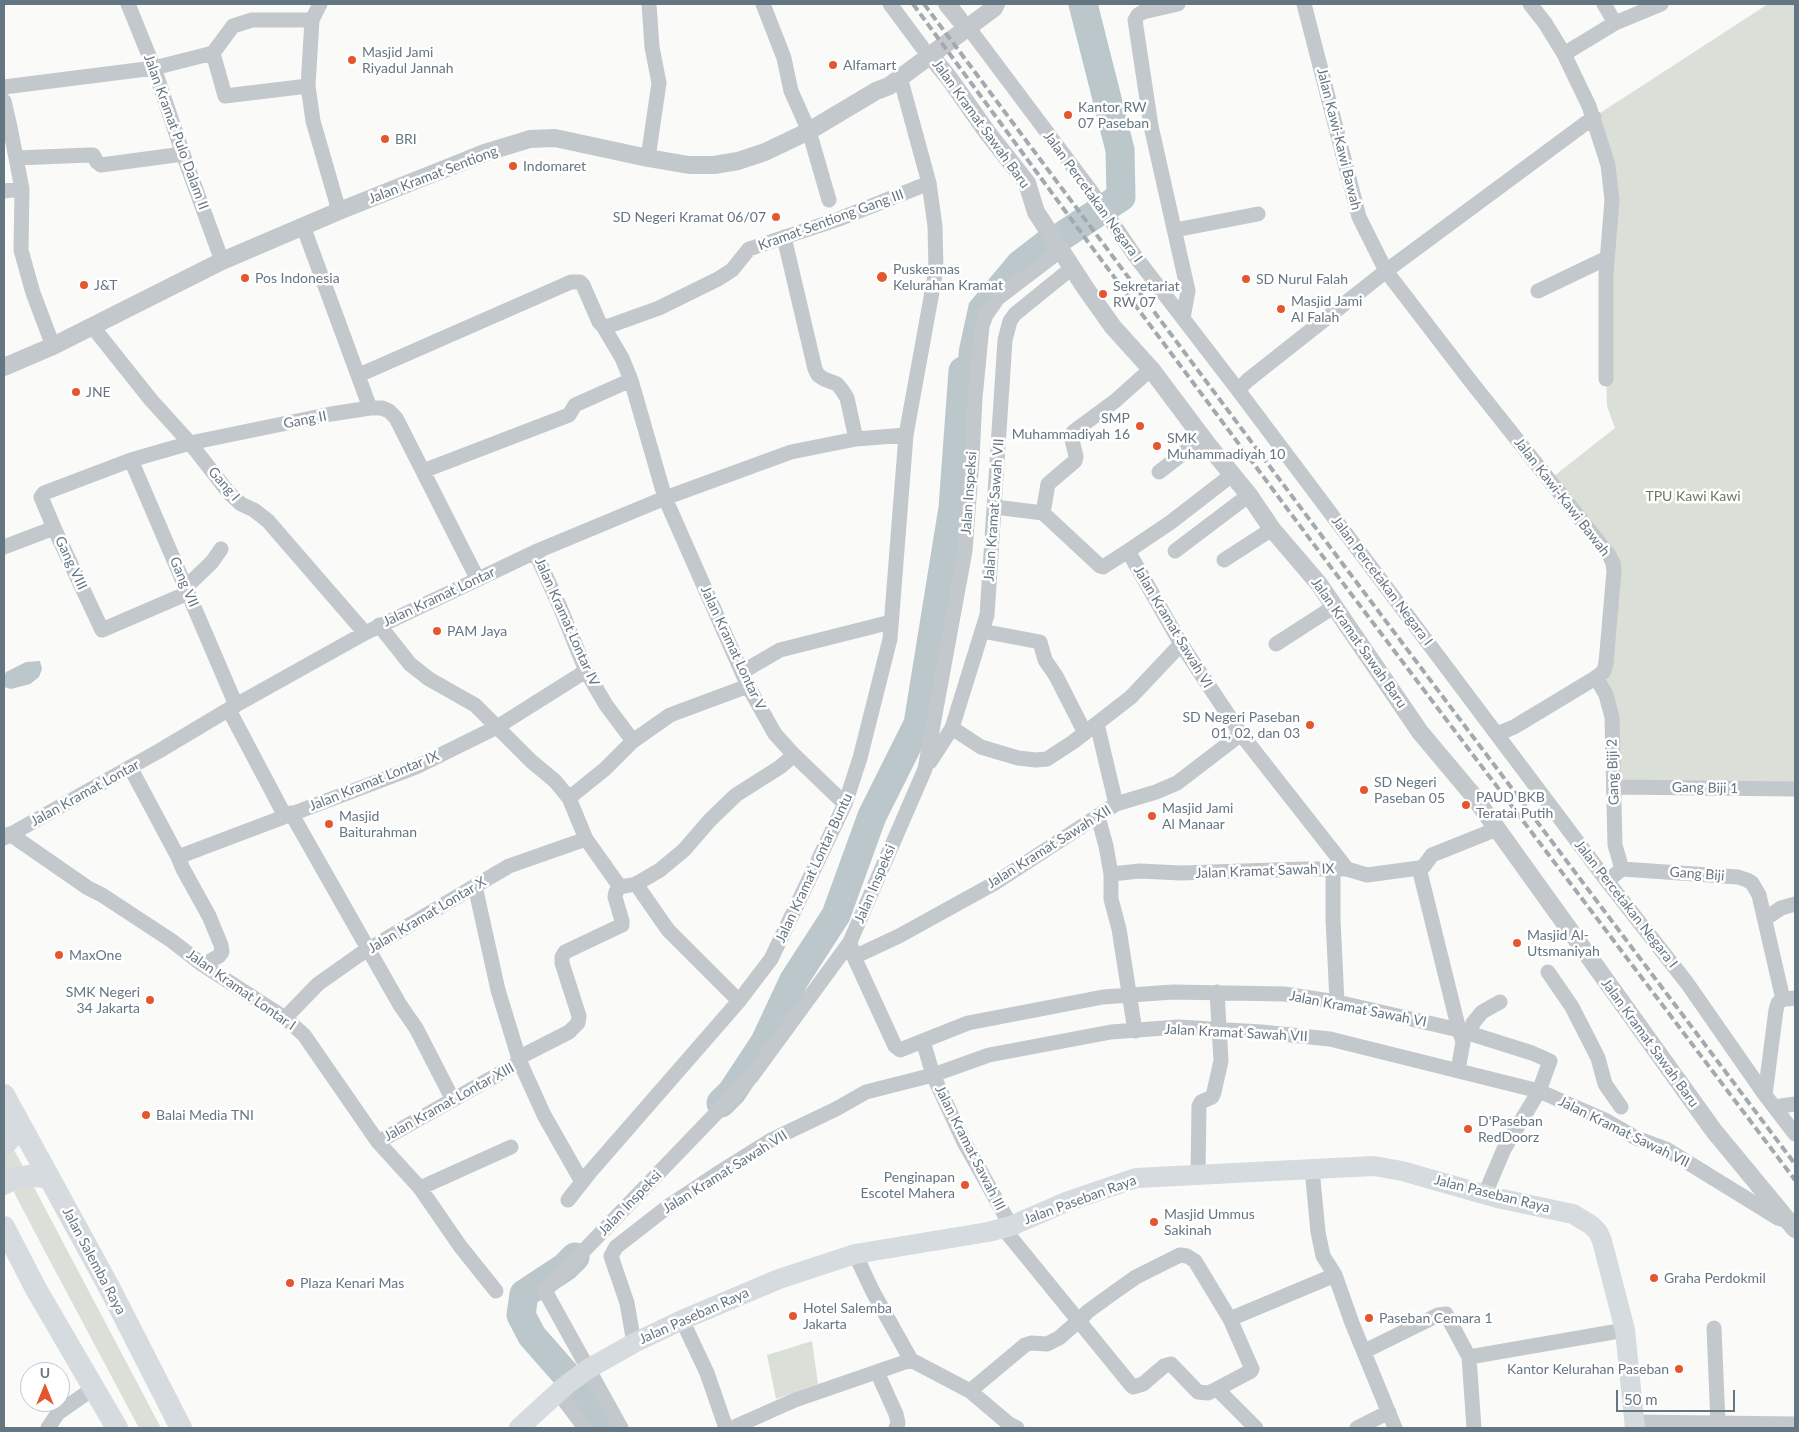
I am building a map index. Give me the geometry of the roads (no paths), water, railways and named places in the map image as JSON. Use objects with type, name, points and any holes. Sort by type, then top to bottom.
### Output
[{"type":"main road","points":[[4,1144],[9,1140],[11,1134],[8,1103]]},
{"type":"main road","name":"Jalan Salemba Raya","points":[[8,1103],[109,1287],[182,1428]]},
{"type":"main road","name":"Jalan Paseban Raya","points":[[519,1428],[561,1389],[586,1370],[634,1343],[682,1320],[779,1279],[855,1254],[988,1232],[1007,1227],[1066,1202],[1130,1179],[1374,1166],[1402,1171],[1485,1194],[1573,1214],[1594,1228],[1602,1241],[1625,1330],[1634,1425]]},
{"type":"main road","points":[[4,1184],[12,1179],[28,1176],[48,1178]]},
{"type":"main road","points":[[4,1227],[36,1290],[117,1428]]},
{"type":"street","name":"Jalan Kramat Pulo Dalam II","points":[[128,4],[154,68],[222,261]]},
{"type":"street","points":[[320,4],[312,20],[308,86],[313,121],[339,211]]},
{"type":"street","points":[[648,158],[659,83],[652,47],[649,4]]},
{"type":"street","points":[[762,4],[784,58],[791,91],[810,131],[829,200]]},
{"type":"street","points":[[890,4],[926,51]]},
{"type":"street","points":[[947,4],[964,23]]},
{"type":"street","name":"Jalan Kramat Sentiong","points":[[964,23],[980,4]]},
{"type":"street","name":"Jalan Kramat Sentiong","points":[[876,91],[884,76],[926,51],[964,23],[994,8],[996,4]]},
{"type":"street","points":[[1178,4],[1143,12],[1135,20],[1151,126],[1188,290],[1183,318]]},
{"type":"street","name":"Jalan Kawi-Kawi Bawah","points":[[1304,4],[1359,217],[1386,271],[1478,391],[1609,555],[1614,571],[1606,663],[1604,670],[1596,677]]},
{"type":"street","points":[[1530,4],[1546,22],[1564,54],[1594,117],[1608,165],[1612,200],[1607,258],[1606,379]]},
{"type":"street","points":[[1604,4],[1615,22]]},
{"type":"street","points":[[1564,54],[1615,22],[1661,4]]},
{"type":"street","points":[[4,87],[154,68],[212,53],[233,26],[252,20],[312,20]]},
{"type":"street","name":"Jalan Percetakan Negara I","points":[[964,23],[1091,191],[1135,256],[1607,881],[1687,983],[1795,1134]]},
{"type":"street","name":"Jalan Kramat Sentiong","points":[[4,367],[52,346],[222,261],[339,211],[484,153],[530,139],[555,138],[689,165],[714,165],[738,161],[766,152],[810,131],[876,91],[889,86],[900,78],[926,51]]},
{"type":"street","name":"Jalan Kramat Sawah Baru","points":[[926,51],[949,78],[987,132],[1027,183],[1036,212],[1113,327],[1151,369],[1249,495],[1272,529],[1319,584],[1420,732],[1472,794],[1714,1131],[1792,1225]]},
{"type":"street","points":[[212,53],[225,96],[308,86]]},
{"type":"street","name":"Jalan Kramat Lontar Buntu","points":[[568,1200],[739,1001],[772,959],[845,804],[862,748],[890,639],[906,435],[936,270],[935,226],[929,184],[900,78]]},
{"type":"street","points":[[4,101],[22,190],[21,250],[33,293],[52,346]]},
{"type":"street","points":[[1238,390],[1248,380],[1386,271],[1594,117]]},
{"type":"street","points":[[16,158],[93,155],[96,162],[101,165],[183,154]]},
{"type":"street","name":"Kramat Sentiong Gang III","points":[[603,326],[609,326],[659,308],[718,279],[732,270],[749,249],[839,219],[929,184]]},
{"type":"street","points":[[4,191],[22,190]]},
{"type":"street","points":[[1175,230],[1258,214]]},
{"type":"street","points":[[303,226],[370,408]]},
{"type":"street","points":[[784,237],[815,369],[818,375],[837,384],[847,398],[856,439]]},
{"type":"street","name":"Jalan Inspeksi","points":[[621,1428],[586,1370],[545,1291],[752,1076],[852,950],[925,770],[965,551],[975,398],[982,326],[986,315],[998,298],[1060,247]]},
{"type":"street","points":[[1538,291],[1607,258]]},
{"type":"street","name":"Jalan Kramat Sawah VII","points":[[925,770],[952,728],[987,614],[1005,340],[1010,321],[1014,314],[1073,267]]},
{"type":"street","name":"Jalan Kramat Lontar V","points":[[359,375],[575,281],[583,285],[599,322],[622,358],[631,380],[665,498],[748,686],[775,734],[845,804]]},
{"type":"street","name":"Gang I","points":[[92,326],[151,400],[190,443],[228,493],[241,504],[254,510],[268,521],[365,633]]},
{"type":"street","points":[[995,507],[1043,514],[1048,484],[1075,461],[1076,456],[1072,440],[1074,432],[1115,401],[1151,369]]},
{"type":"street","points":[[423,471],[569,415],[574,405],[631,380]]},
{"type":"street","name":"Gang II","points":[[41,497],[44,493],[131,460],[190,443],[370,408],[382,408],[389,411],[396,418],[477,578]]},
{"type":"street","name":"Jalan Kramat Lontar","points":[[7,836],[379,625],[535,552],[665,498],[791,452],[856,439],[906,435]]},
{"type":"street","points":[[1159,472],[1203,438]]},
{"type":"street","name":"Gang VII","points":[[131,460],[187,590],[232,707],[288,814],[400,1005],[416,1028],[453,1100]]},
{"type":"street","points":[[1128,552],[1171,522],[1233,474]]},
{"type":"street","points":[[1175,552],[1249,495]]},
{"type":"street","name":"Gang VIII","points":[[41,497],[102,630],[187,590]]},
{"type":"street","name":"Jalan Kramat Sawah VI","points":[[1043,514],[1100,566],[1103,567],[1128,552],[1181,644],[1241,734],[1340,869]]},
{"type":"street","points":[[4,547],[54,528]]},
{"type":"street","points":[[1224,560],[1272,529]]},
{"type":"street","points":[[187,590],[221,549]]},
{"type":"street","name":"Jalan Kramat Lontar IV","points":[[535,552],[586,671],[606,705],[633,741]]},
{"type":"street","points":[[1276,644],[1335,606]]},
{"type":"street","points":[[742,672],[780,650],[892,622]]},
{"type":"street","points":[[379,625],[410,664],[429,679],[475,705],[531,761],[555,781],[569,798],[586,838],[620,887],[636,884],[660,870],[684,850],[710,820],[736,795],[780,767],[794,754]]},
{"type":"street","points":[[982,631],[1040,642],[1045,660],[1091,728],[1116,804]]},
{"type":"street","points":[[952,728],[981,747],[1018,758],[1046,759],[1131,698],[1181,644]]},
{"type":"street","name":"Jalan Kramat Lontar IX","points":[[178,857],[416,767],[497,727],[586,671]]},
{"type":"street","points":[[1497,734],[1514,727],[1596,677]]},
{"type":"street","name":"Gang Biji 2","points":[[1596,677],[1606,695],[1612,717],[1615,845],[1622,869]]},
{"type":"street","points":[[569,798],[605,770],[633,741],[670,715],[748,686]]},
{"type":"street","name":"Jalan Kramat Sawah XII","points":[[852,950],[899,936],[995,882],[1116,804],[1156,792],[1177,783],[1241,734]]},
{"type":"street","points":[[130,767],[178,857],[221,944],[222,952],[219,956],[203,965]]},
{"type":"street","name":"Gang Biji 1","points":[[1614,787],[1795,788]]},
{"type":"street","points":[[1098,816],[1111,874],[1111,899],[1119,929],[1135,1031]]},
{"type":"street","points":[[1458,1070],[1464,1031],[1420,868],[1424,866],[1432,854],[1497,829]]},
{"type":"street","name":"Jalan Kramat Lontar I","points":[[7,836],[172,941],[203,965],[285,1018],[304,1035],[378,1142],[420,1188],[460,1246],[496,1291]]},
{"type":"street","name":"Jalan Kramat Lontar X","points":[[285,1018],[318,984],[369,950],[475,886],[509,866],[586,838]]},
{"type":"street","name":"Jalan Kramat Sawah IX","points":[[1111,874],[1140,871],[1181,873],[1340,869],[1367,875],[1420,868]]},
{"type":"street","points":[[1337,1002],[1333,919],[1340,869]]},
{"type":"street","points":[[1607,881],[1622,869]]},
{"type":"street","name":"Gang Biji","points":[[1622,869],[1741,878],[1752,883],[1759,895],[1782,995],[1790,998]]},
{"type":"street","points":[[636,884],[668,930],[739,1001]]},
{"type":"street","points":[[475,886],[498,990],[519,1060],[544,1115],[582,1182]]},
{"type":"street","name":"Jalan Kramat Lontar XIII","points":[[378,1142],[568,1032],[578,1023],[579,1016],[562,963],[562,957],[565,952],[622,925],[615,897],[620,887]]},
{"type":"street","points":[[1765,919],[1781,908],[1795,904]]},
{"type":"street","name":"Jalan Kramat Sawah VI","points":[[852,950],[895,1046],[900,1050],[968,1022],[1103,997],[1173,992],[1217,992],[1284,994],[1337,1002],[1464,1031],[1532,1053],[1550,1061],[1539,1091],[1504,1149],[1485,1194]]},
{"type":"street","points":[[1548,972],[1572,1007],[1598,1058],[1606,1084],[1621,1107],[1636,1138]]},
{"type":"street","points":[[1198,1174],[1199,1106],[1201,1102],[1212,1097],[1221,1061],[1217,992]]},
{"type":"street","points":[[1765,1094],[1776,1010],[1778,1003],[1790,998]]},
{"type":"street","points":[[1464,1031],[1474,1023],[1482,1012],[1500,1002]]},
{"type":"street","name":"Jalan Kramat Sawah VII","points":[[634,1343],[627,1303],[611,1256],[616,1246],[670,1205],[771,1140],[836,1109],[866,1092],[933,1075],[989,1055],[1111,1032],[1178,1027],[1330,1039],[1539,1091],[1605,1120],[1636,1138],[1666,1150],[1792,1225]]},
{"type":"street","name":"Jalan Kramat Sawah III","points":[[923,1041],[933,1075],[1007,1227],[1077,1320],[1133,1387],[1143,1384],[1169,1364],[1174,1366],[1198,1392],[1208,1393],[1217,1389]]},
{"type":"street","points":[[1775,1107],[1795,1104]]},
{"type":"street","points":[[1605,1120],[1621,1107]]},
{"type":"street","points":[[420,1188],[511,1147]]},
{"type":"street","points":[[1312,1169],[1318,1232],[1323,1256],[1335,1275],[1352,1323],[1395,1428]]},
{"type":"street","points":[[855,1254],[873,1292],[911,1360],[970,1390],[1009,1427]]},
{"type":"street","points":[[970,1390],[1025,1345],[1031,1343],[1047,1344],[1059,1338],[1077,1320],[1116,1291],[1136,1278],[1183,1255],[1195,1261],[1230,1318],[1252,1367],[1251,1371],[1217,1389],[1256,1428]]},
{"type":"street","points":[[1230,1318],[1335,1275]]},
{"type":"street","points":[[1365,1351],[1444,1313],[1448,1316],[1469,1357],[1474,1428]]},
{"type":"street","points":[[682,1320],[707,1374],[726,1428]]},
{"type":"street","points":[[1714,1328],[1718,1423]]},
{"type":"street","points":[[1469,1357],[1625,1330]]},
{"type":"street","points":[[732,1428],[794,1400],[911,1360]]},
{"type":"street","points":[[877,1372],[896,1414],[898,1423],[896,1428]]},
{"type":"street","points":[[48,1428],[58,1413],[94,1388]]},
{"type":"street","points":[[561,1389],[585,1428]]},
{"type":"street","points":[[1357,1428],[1389,1412]]},
{"type":"street","points":[[1634,1425],[1795,1424]]},
{"type":"waterway","points":[[1029,258],[1121,197],[1120,150],[1083,4]]},
{"type":"waterway","points":[[721,1103],[732,1092],[765,1042],[794,980],[836,915],[872,816],[918,724],[953,508],[963,371]]},
{"type":"waterway","points":[[575,1257],[565,1267],[524,1294],[521,1315],[532,1336],[598,1411],[608,1428]]},
{"type":"railway","points":[[913,4],[1333,570],[1795,1180]]},
{"type":"railway","points":[[924,4],[1795,1164]]},
{"type":"place","name":"Masjid Jami Riyadul Jannah","points":[[352,60]]},
{"type":"place","name":"Alfamart","points":[[833,65]]},
{"type":"place","name":"Kantor RW 07 Paseban","points":[[1068,115]]},
{"type":"place","name":"BRI","points":[[385,139]]},
{"type":"place","name":"Indomaret","points":[[513,166]]},
{"type":"place","name":"SD Negeri Kramat 06/07","points":[[776,217]]},
{"type":"place","name":"Puskesmas Kelurahan Kramat","points":[[882,277]]},
{"type":"place","name":"Pos Indonesia","points":[[245,278]]},
{"type":"place","name":"SD Nurul Falah","points":[[1246,279]]},
{"type":"place","name":"J&T","points":[[84,285]]},
{"type":"place","name":"Sekretariat RW 07","points":[[1103,294]]},
{"type":"place","name":"Masjid Jami Al Falah","points":[[1281,309]]},
{"type":"place","name":"JNE","points":[[76,392]]},
{"type":"place","name":"SMP Muhammadiyah 16","points":[[1140,426]]},
{"type":"place","name":"SMK Muhammadiyah 10","points":[[1157,446]]},
{"type":"place","name":"PAM Jaya","points":[[437,631]]},
{"type":"place","name":"SD Negeri Paseban 01, 02, dan 03","points":[[1310,725]]},
{"type":"place","name":"SD Negeri Paseban 05","points":[[1364,790]]},
{"type":"place","name":"PAUD BKB Teratai Putih","points":[[1466,805]]},
{"type":"place","name":"Masjid Jami Al Manaar","points":[[1152,816]]},
{"type":"place","name":"Masjid Baiturahman","points":[[329,824]]},
{"type":"place","name":"Masjid Al- Utsmaniyah","points":[[1517,943]]},
{"type":"place","name":"MaxOne","points":[[59,955]]},
{"type":"place","name":"SMK Negeri 34 Jakarta","points":[[150,1000]]},
{"type":"place","name":"Balai Media TNI","points":[[146,1115]]},
{"type":"place","name":"D'Paseban RedDoorz","points":[[1468,1129]]},
{"type":"place","name":"Penginapan Escotel Mahera","points":[[965,1185]]},
{"type":"place","name":"Masjid Ummus Sakinah","points":[[1154,1222]]},
{"type":"place","name":"Graha Perdokmil","points":[[1654,1278]]},
{"type":"place","name":"Plaza Kenari Mas","points":[[290,1283]]},
{"type":"place","name":"Hotel Salemba Jakarta","points":[[793,1316]]},
{"type":"place","name":"Paseban Cemara 1","points":[[1369,1318]]},
{"type":"place","name":"Kantor Kelurahan Paseban","points":[[1679,1369]]},
{"type":"park label","name":"TPU Kawi Kawi","points":[[1693,496]]}]
